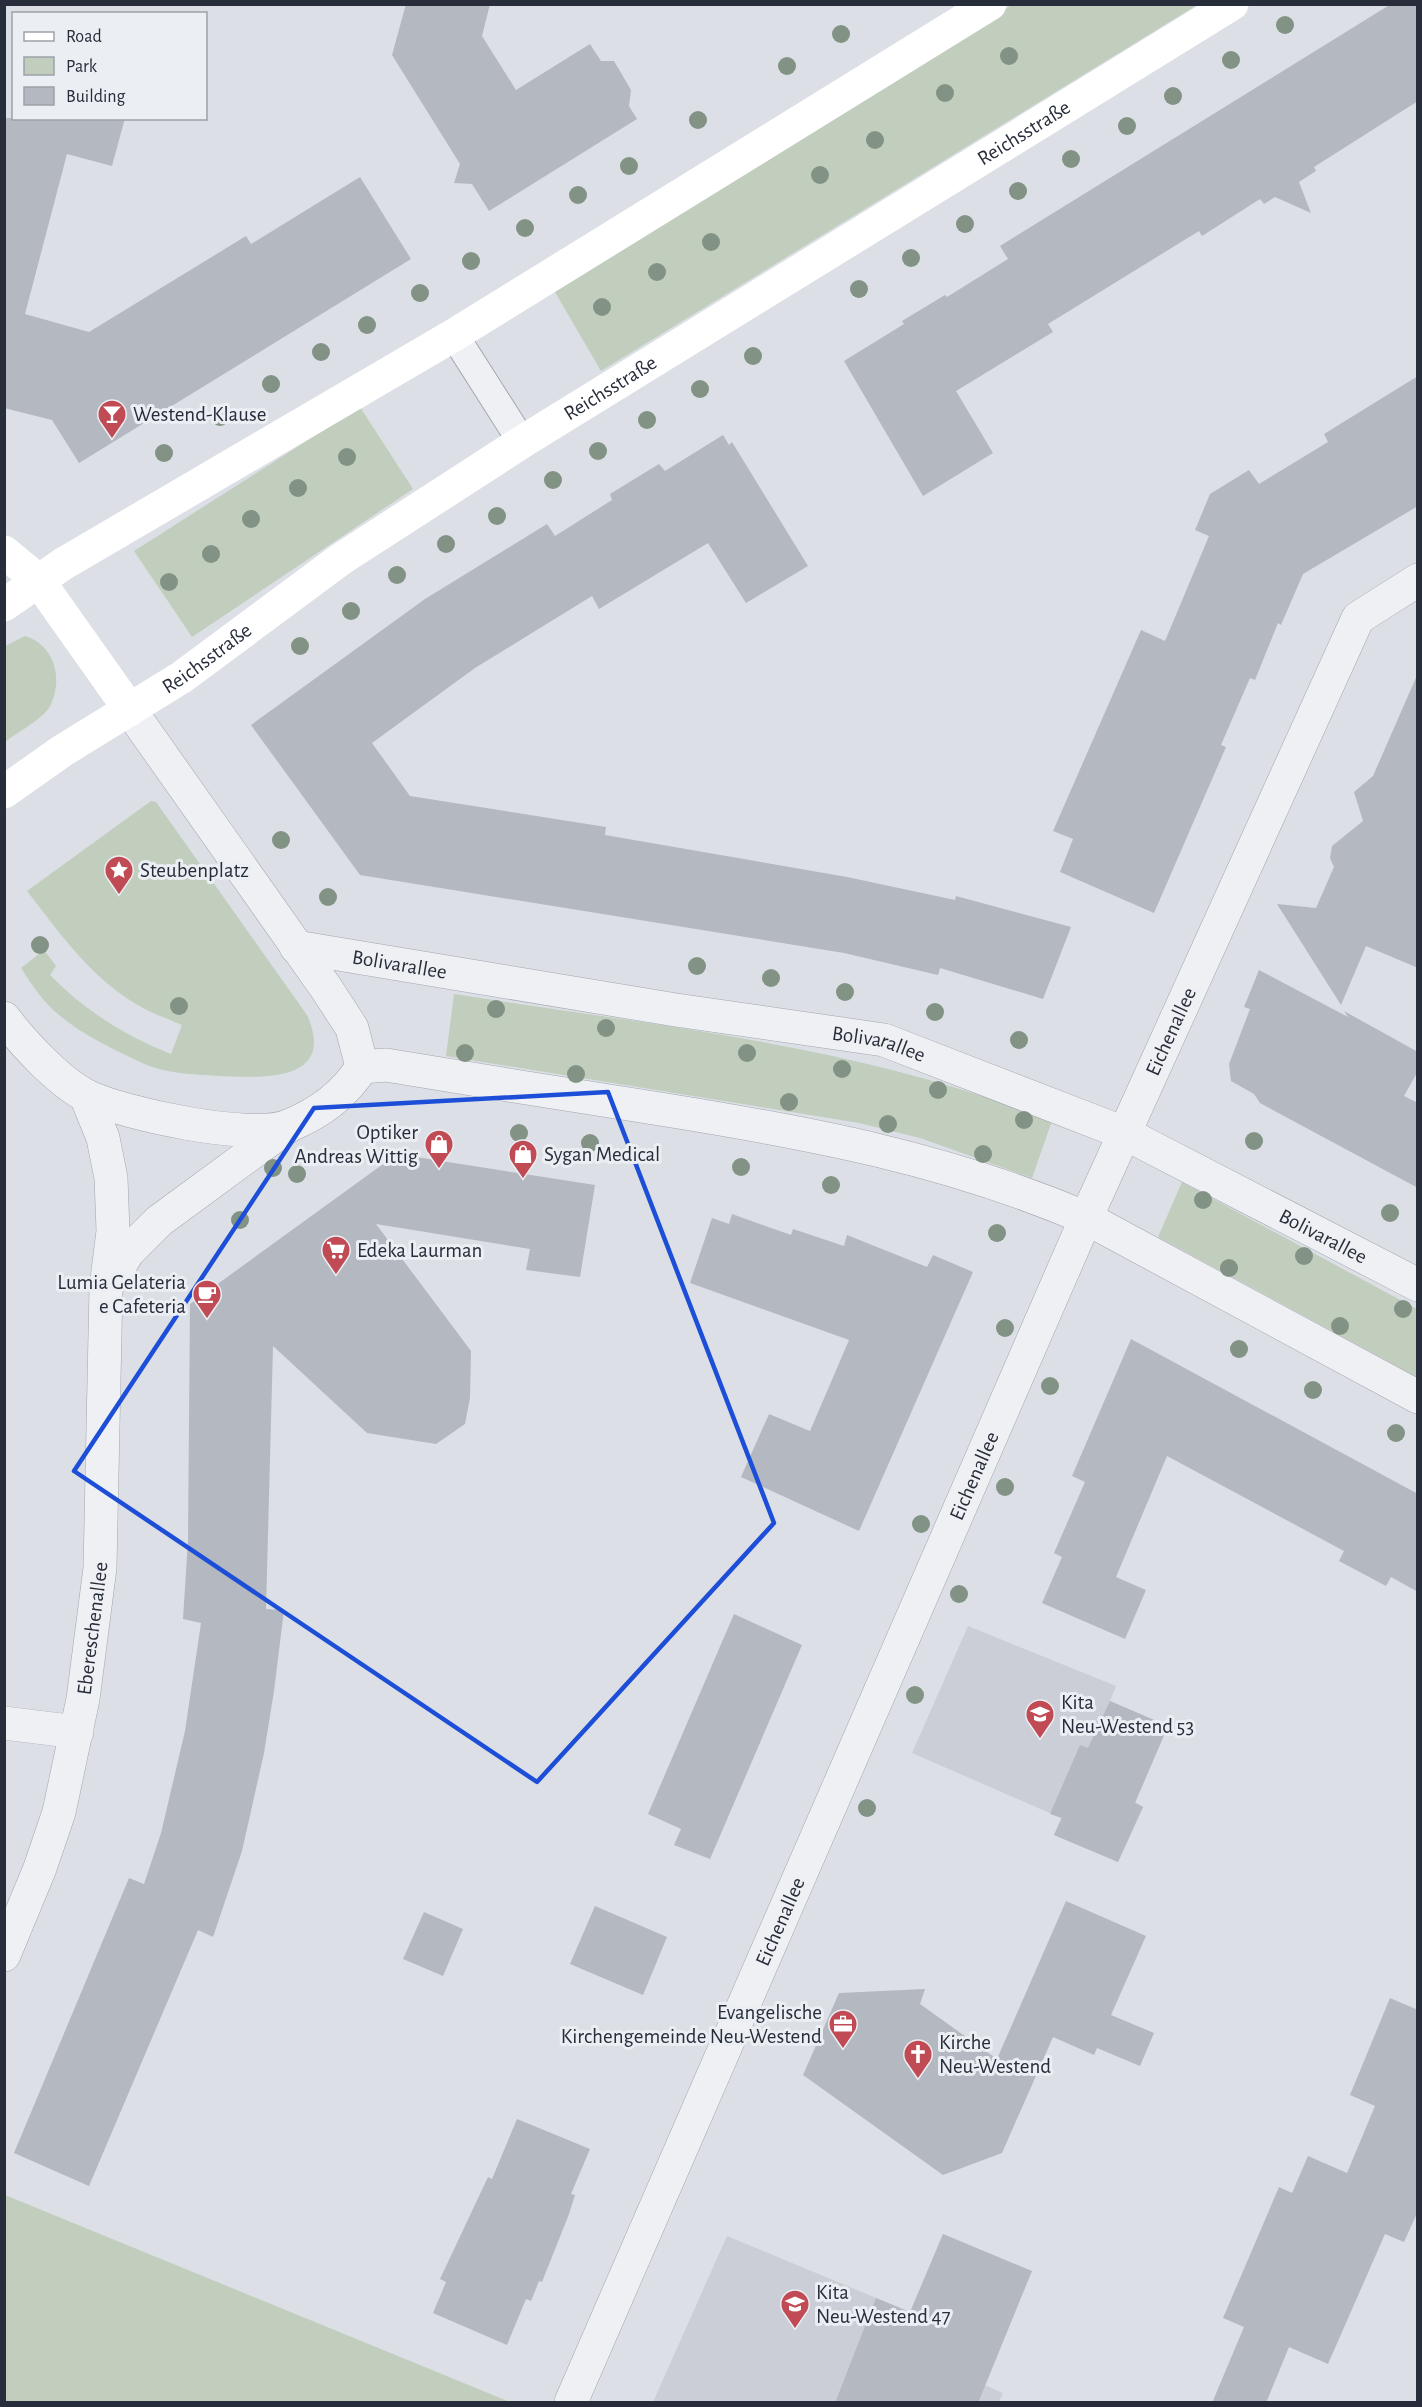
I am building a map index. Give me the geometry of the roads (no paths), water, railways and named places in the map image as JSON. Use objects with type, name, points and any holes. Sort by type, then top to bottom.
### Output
[{"type":"main road","points":[[4,605],[38,580],[454,335],[990,4]]},
{"type":"main road","name":"Reichsstraße","points":[[4,792],[62,751],[182,677],[341,559],[522,442],[1232,4]]},
{"type":"main road","points":[[4,552],[38,580],[130,710]]},
{"type":"street","name":"Eichenallee","points":[[571,2403],[1086,1218],[1358,618],[1418,580]]},
{"type":"street","points":[[106,1287],[128,1252],[159,1221],[286,1127],[330,1103],[350,1085],[362,1067],[352,1028],[130,710]]},
{"type":"street","name":"Bolivarallee","points":[[296,947],[676,1010],[884,1040],[1124,1133],[1418,1285]]},
{"type":"street","points":[[4,1018],[43,1062],[86,1096],[189,1124],[241,1130],[286,1127]]},
{"type":"street","points":[[362,1067],[386,1065],[826,1137],[906,1156],[973,1176],[1038,1198],[1086,1218],[1418,1397]]},
{"type":"street","name":"Ebereschenallee","points":[[4,1955],[40,1868],[59,1812],[77,1732],[100,1568],[106,1287],[113,1230],[111,1178],[103,1138],[86,1096]]},
{"type":"street","points":[[4,1723],[77,1732]]},
{"type":"lane","points":[[454,335],[522,442]]},
{"type":"place","name":"Westend-Klause","points":[[112,440]]},
{"type":"place","name":"Steubenplatz","points":[[119,896]]},
{"type":"place","name":"Optiker Andreas Wittig","points":[[439,1170]]},
{"type":"place","name":"Sygan Medical","points":[[523,1180]]},
{"type":"place","name":"Edeka Laurman","points":[[336,1276]]},
{"type":"place","name":"Lumia Gelateria e Cafeteria","points":[[207,1320]]},
{"type":"place","name":"Kita Neu-Westend 53","points":[[1040,1740]]},
{"type":"place","name":"Evangelische Kirchengemeinde Neu-Westend","points":[[843,2050]]},
{"type":"place","name":"Kirche Neu-Westend","points":[[918,2080]]},
{"type":"place","name":"Kita Neu-Westend 47","points":[[795,2330]]}]
